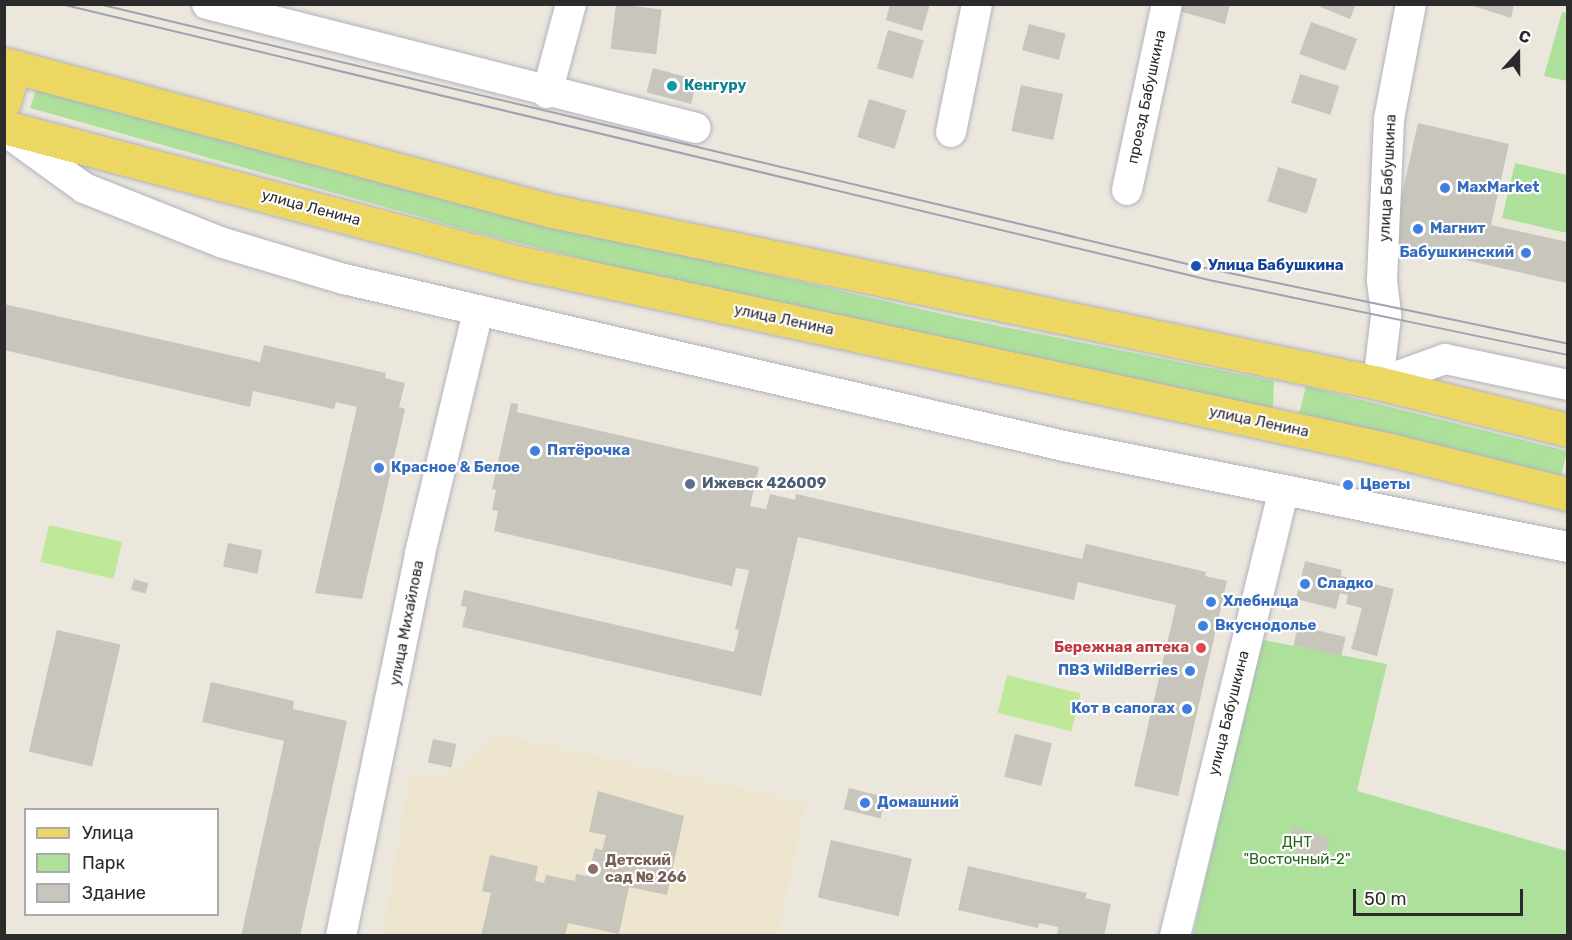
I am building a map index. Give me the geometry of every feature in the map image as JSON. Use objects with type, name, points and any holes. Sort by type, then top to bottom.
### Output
[{"type":"main road","points":[[4,102],[9,65],[549,210],[1378,383],[1568,430]]},
{"type":"main road","name":"улица Ленина","points":[[4,128],[521,263],[1390,450],[1568,494]]},
{"type":"street","points":[[207,4],[243,9],[547,93],[696,128]]},
{"type":"street","points":[[547,93],[571,4]]},
{"type":"street","points":[[951,132],[977,4]]},
{"type":"street","name":"проезд Бабушкина","points":[[1127,190],[1167,4]]},
{"type":"street","name":"улица Бабушкина","points":[[1378,383],[1386,316],[1382,281],[1389,119],[1411,4]]},
{"type":"street","points":[[4,128],[84,188],[223,243],[478,312],[1064,446],[1568,547]]},
{"type":"street","name":"улица Михайлова","points":[[341,936],[420,553],[478,312]]},
{"type":"street","points":[[1378,383],[1445,359],[1568,385]]},
{"type":"street","name":"улица Бабушкина","points":[[1175,936],[1284,490]]},
{"type":"shaded area","name":"Детский сад № 266","points":[[498,734],[806,803],[778,935],[382,936],[410,773],[443,779]]},
{"type":"green space","points":[[1562,12],[1567,13],[1567,81],[1544,76]]},
{"type":"green space","points":[[38,84],[488,210],[955,317],[1274,381],[1273,409],[624,269],[471,231],[30,108]]},
{"type":"green space","points":[[1515,163],[1567,175],[1567,233],[1502,218]]},
{"type":"green space","points":[[1306,386],[1567,451],[1560,479],[1299,414]]},
{"type":"green space","points":[[49,525],[122,542],[114,579],[40,562]]},
{"type":"green space","name":"ДНТ \"Восточный-2\"","points":[[1259,639],[1387,664],[1357,791],[1567,851],[1567,935],[1193,936]]},
{"type":"green space","points":[[1007,675],[1081,693],[1071,731],[998,713]]},
{"type":"building","points":[[616,4],[662,10],[656,54],[611,49]]},
{"type":"building","points":[[890,4],[930,4],[922,31],[886,20]]},
{"type":"building","points":[[1181,4],[1230,4],[1225,24],[1179,11]]},
{"type":"building","points":[[1313,4],[1356,4],[1350,19]]},
{"type":"building","points":[[1467,4],[1514,4],[1511,18]]},
{"type":"building","points":[[1311,22],[1357,39],[1345,71],[1299,54]]},
{"type":"building","points":[[1029,24],[1066,34],[1059,60],[1022,50]]},
{"type":"building","points":[[888,30],[924,40],[913,79],[877,68]]},
{"type":"building","name":"Кенгуру","points":[[653,68],[697,80],[691,104],[647,92]]},
{"type":"building","points":[[1300,74],[1339,86],[1330,115],[1291,103]]},
{"type":"building","points":[[1021,85],[1063,94],[1053,140],[1011,131]]},
{"type":"building","points":[[869,99],[906,110],[895,149],[857,137]]},
{"type":"building","points":[[1418,123],[1509,144],[1491,225],[1568,242],[1566,283],[1391,243]]},
{"type":"building","points":[[1278,167],[1317,179],[1307,213],[1267,201]]},
{"type":"building","points":[[4,304],[260,362],[264,345],[386,373],[385,378],[405,383],[399,407],[405,409],[362,599],[315,593],[357,407],[336,402],[334,409],[253,391],[250,407],[4,350]]},
{"type":"building","points":[[511,403],[518,404],[517,412],[759,467],[750,506],[766,509],[770,494],[795,500],[796,494],[1082,559],[1086,544],[1206,572],[1205,576],[1227,581],[1178,796],[1134,786],[1176,605],[1078,582],[1074,600],[798,537],[761,696],[462,627],[467,607],[461,606],[464,590],[734,652],[739,630],[735,629],[749,570],[736,568],[732,586],[494,531],[498,511],[492,510],[496,490],[492,489]]},
{"type":"building","points":[[228,543],[262,550],[257,574],[223,566]]},
{"type":"building","points":[[1305,561],[1342,570],[1341,576],[1394,589],[1377,656],[1351,649],[1362,608],[1346,604],[1348,595],[1340,593],[1336,609],[1296,599]]},
{"type":"building","points":[[134,579],[148,583],[145,594],[131,590]]},
{"type":"building","points":[[1298,626],[1346,637],[1341,657],[1294,645]]},
{"type":"building","points":[[57,630],[120,645],[92,766],[29,752]]},
{"type":"building","points":[[211,682],[294,701],[293,709],[347,721],[300,936],[241,936],[284,741],[202,722]]},
{"type":"building","points":[[1015,734],[1052,743],[1041,786],[1004,777]]},
{"type":"building","points":[[433,739],[456,744],[451,767],[428,762]]},
{"type":"building","name":"Домашний","points":[[849,788],[886,797],[881,819],[844,809]]},
{"type":"building","points":[[598,791],[684,816],[667,895],[629,887],[619,934],[568,923],[565,936],[481,936],[491,893],[482,891],[490,855],[538,866],[535,881],[544,883],[546,875],[575,881],[576,874],[588,876],[595,848],[602,850],[606,835],[589,832]]},
{"type":"building","points":[[1293,828],[1330,838],[1324,859],[1287,849]]},
{"type":"building","points":[[831,840],[912,859],[899,916],[818,897]]},
{"type":"building","points":[[968,866],[1087,893],[1085,898],[1111,904],[1104,936],[1057,936],[1058,927],[1039,923],[1038,928],[958,910]]},
{"type":"tram line","points":[[61,4],[1214,281],[1568,355]]},
{"type":"tram line","points":[[103,5],[1196,266],[1568,344]]},
{"type":"place","name":"Кенгуру","points":[[672,86]]},
{"type":"place","name":"MaxMarket","points":[[1445,188]]},
{"type":"place","name":"Магнит","points":[[1418,229]]},
{"type":"place","name":"Бабушкинский","points":[[1526,253]]},
{"type":"place","name":"Улица Бабушкина","points":[[1196,266]]},
{"type":"place","name":"Пятёрочка","points":[[535,451]]},
{"type":"place","name":"Красное & Белое","points":[[379,468]]},
{"type":"place","name":"Ижевск 426009","points":[[690,484]]},
{"type":"place","name":"Цветы","points":[[1348,485]]},
{"type":"place","name":"Сладко","points":[[1305,584]]},
{"type":"place","name":"Хлебница","points":[[1211,602]]},
{"type":"place","name":"Вкуснодолье","points":[[1203,626]]},
{"type":"place","name":"Бережная аптека","points":[[1201,648]]},
{"type":"place","name":"ПВЗ WildBerries","points":[[1190,671]]},
{"type":"place","name":"Кот в сапогах","points":[[1187,709]]},
{"type":"place","name":"Домашний","points":[[865,803]]},
{"type":"place","name":"Детский сад № 266","points":[[593,869]]}]
